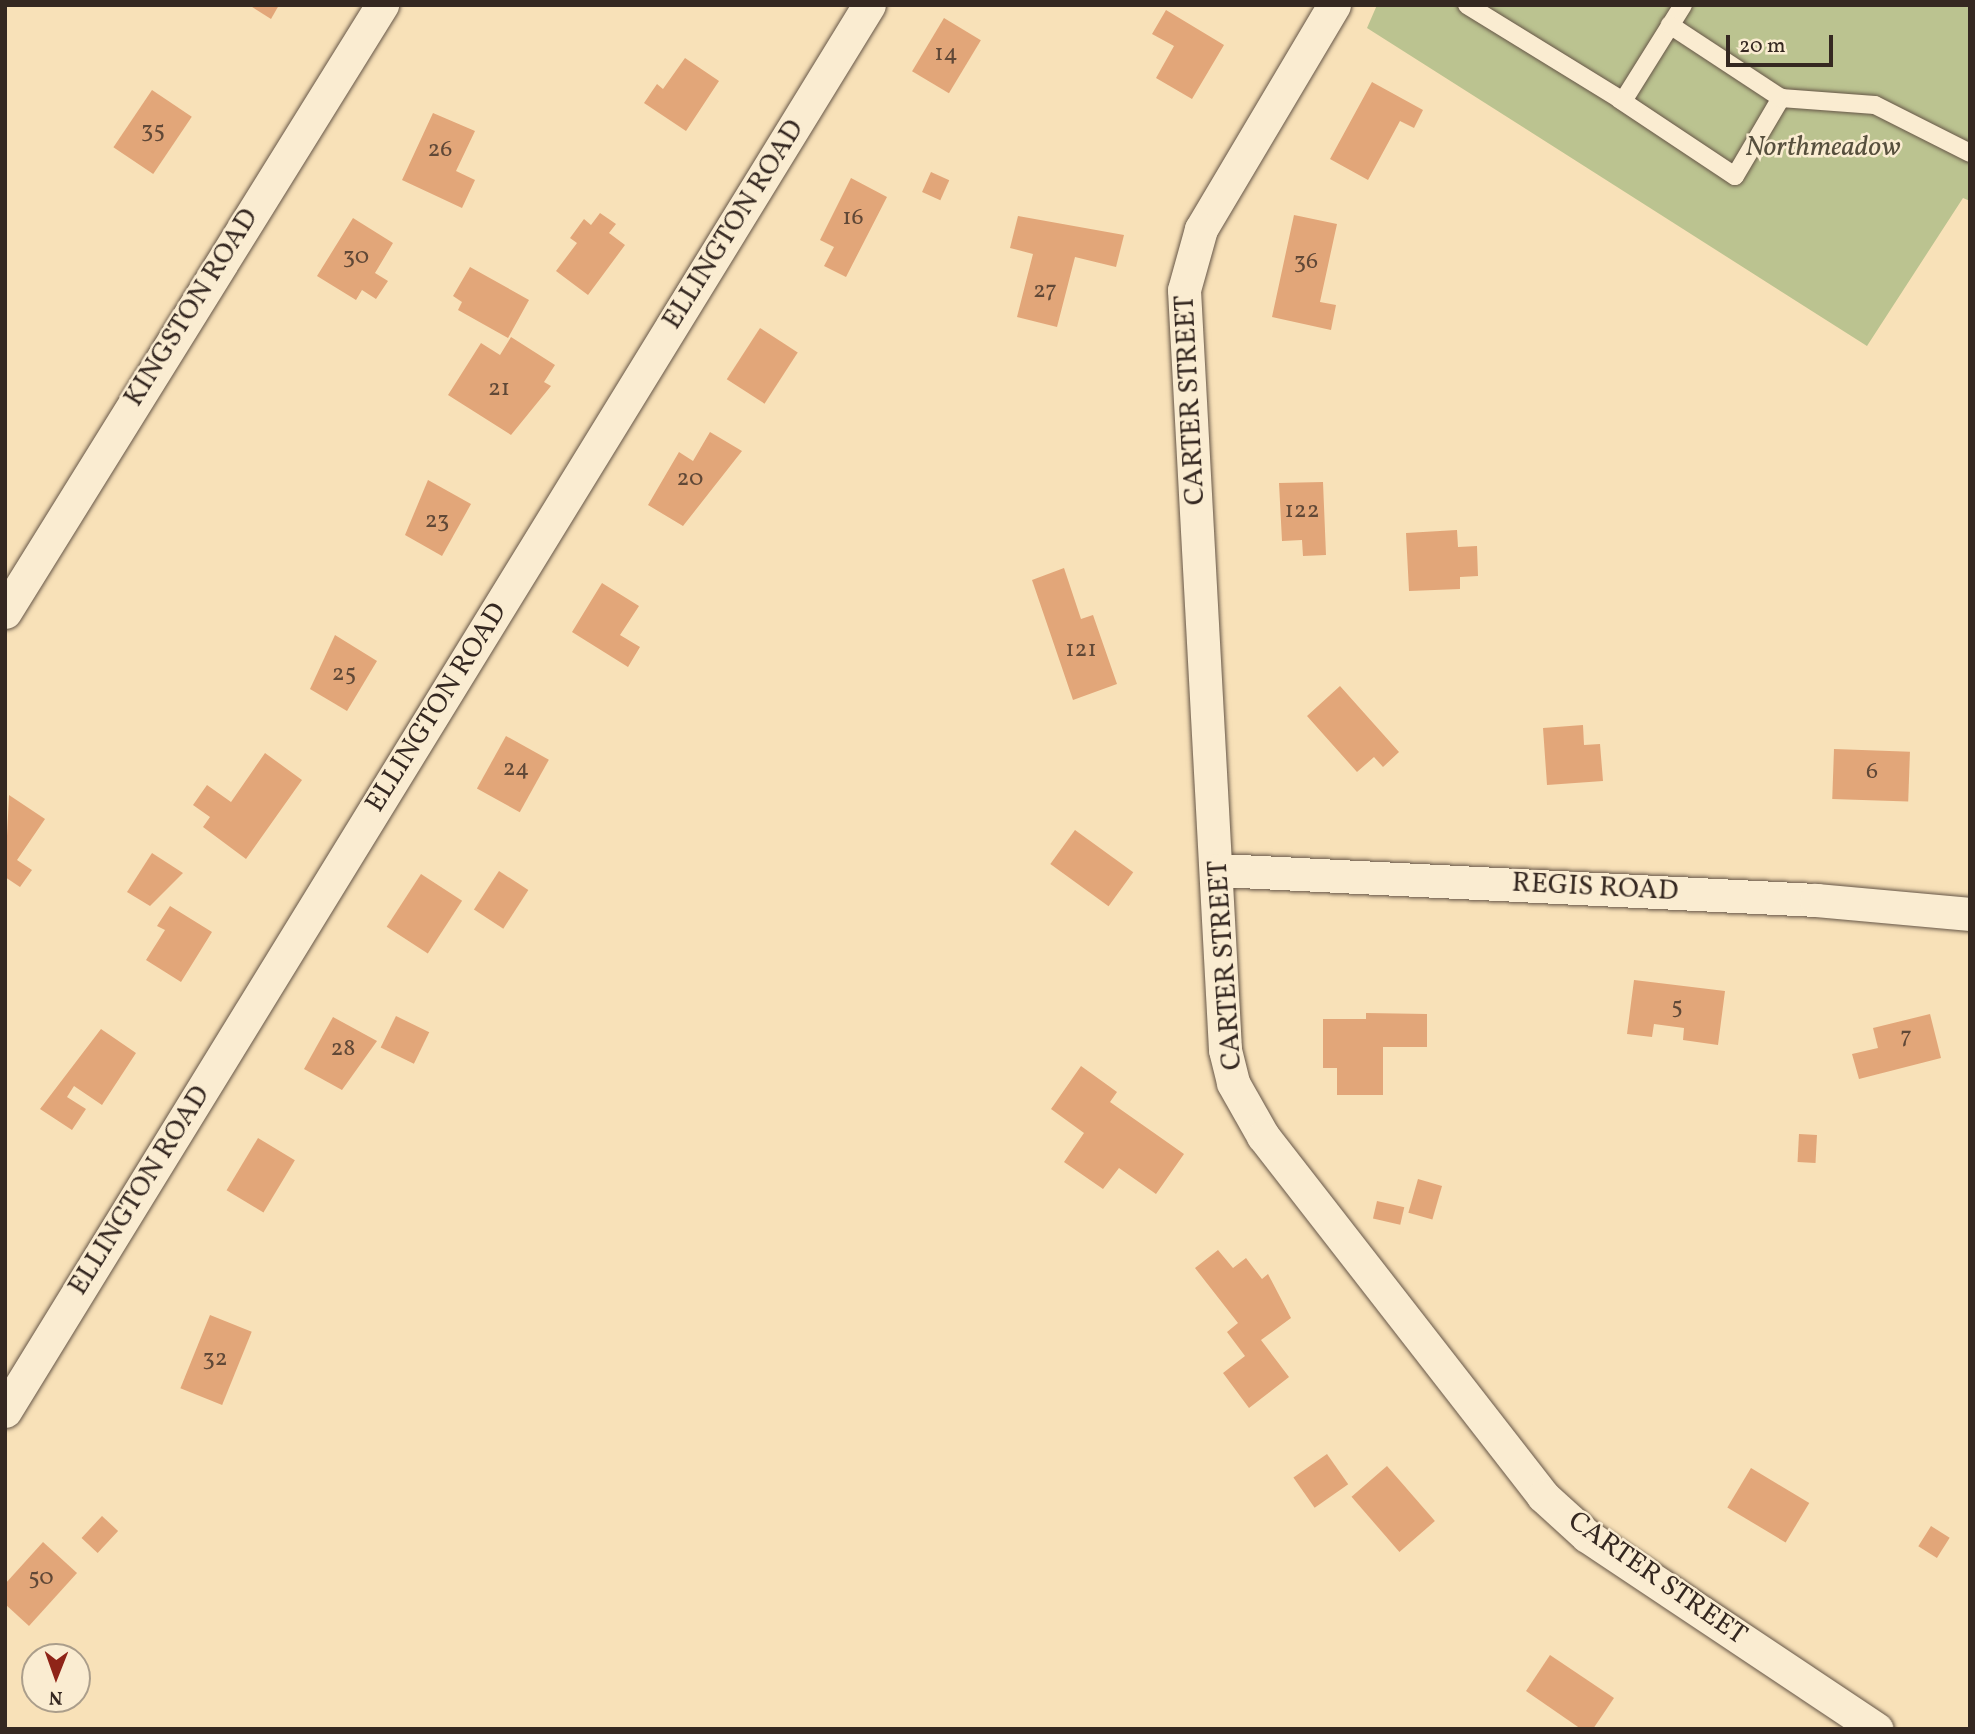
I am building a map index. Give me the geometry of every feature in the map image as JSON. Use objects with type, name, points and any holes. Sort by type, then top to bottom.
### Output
[{"type":"street","name":"KINGSTON ROAD","points":[[5,612],[382,5]]},
{"type":"street","name":"ELLINGTON ROAD","points":[[5,1411],[869,5]]},
{"type":"street","name":"CARTER STREET","points":[[1334,5],[1201,229],[1184,290],[1220,870],[1225,1050],[1233,1083],[1263,1136],[1543,1496],[1587,1536],[1876,1729]]},
{"type":"street","name":"REGIS ROAD","points":[[1220,870],[1816,900],[1970,914]]},
{"type":"lane","points":[[1467,5],[1619,99],[1735,176],[1781,98]]},
{"type":"lane","points":[[1619,99],[1683,5]]},
{"type":"lane","points":[[1670,25],[1781,98],[1875,105],[1970,153]]},
{"type":"green space","name":"Northmeadow","points":[[1377,5],[1970,5],[1970,201],[1963,198],[1867,346],[1367,28]]},
{"type":"building","points":[[249,5],[279,5],[271,19]]},
{"type":"building","points":[[1166,10],[1224,45],[1192,99],[1156,78],[1174,46],[1152,34]]},
{"type":"building","points":[[944,18],[981,40],[949,93],[912,71]]},
{"type":"building","points":[[685,58],[719,81],[686,131],[644,103],[657,84],[663,89]]},
{"type":"building","points":[[1372,82],[1423,110],[1414,128],[1400,121],[1368,180],[1330,159]]},
{"type":"building","points":[[152,90],[192,117],[153,174],[113,147]]},
{"type":"building","points":[[433,113],[475,131],[456,171],[475,180],[462,208],[402,180]]},
{"type":"building","points":[[931,172],[949,180],[940,200],[922,192]]},
{"type":"building","points":[[851,178],[887,197],[846,277],[824,266],[834,247],[820,240]]},
{"type":"building","points":[[600,213],[616,224],[609,233],[625,245],[588,295],[556,271],[577,243],[570,238],[584,219],[591,225]]},
{"type":"building","points":[[1294,215],[1337,224],[1320,302],[1336,305],[1331,330],[1272,317]]},
{"type":"building","points":[[1018,216],[1124,235],[1116,267],[1075,257],[1057,327],[1017,317],[1033,254],[1010,248]]},
{"type":"building","points":[[353,218],[393,243],[375,273],[388,281],[376,299],[362,290],[356,300],[317,276]]},
{"type":"building","points":[[470,267],[529,300],[508,338],[458,310],[462,302],[453,296]]},
{"type":"building","points":[[760,328],[798,353],[765,404],[727,379]]},
{"type":"building","points":[[511,337],[555,365],[544,382],[551,386],[511,435],[448,395],[481,343],[500,355]]},
{"type":"building","points":[[710,432],[742,451],[683,526],[648,505],[679,452],[693,461]]},
{"type":"building","points":[[428,480],[471,504],[442,556],[405,535]]},
{"type":"building","points":[[1323,482],[1326,555],[1303,556],[1302,540],[1282,541],[1279,483]]},
{"type":"building","points":[[1457,530],[1458,547],[1477,546],[1478,576],[1460,577],[1460,589],[1409,591],[1406,533]]},
{"type":"building","points":[[1064,568],[1081,619],[1093,615],[1117,684],[1073,700],[1032,580]]},
{"type":"building","points":[[602,583],[639,606],[620,635],[640,647],[628,667],[572,632]]},
{"type":"building","points":[[335,635],[377,661],[347,711],[310,689]]},
{"type":"building","points":[[1340,686],[1399,752],[1383,767],[1374,757],[1357,772],[1307,716]]},
{"type":"building","points":[[1583,725],[1584,745],[1600,744],[1603,781],[1547,785],[1543,728]]},
{"type":"building","points":[[506,736],[549,760],[520,812],[477,788]]},
{"type":"building","points":[[1834,749],[1910,752],[1908,802],[1832,799]]},
{"type":"building","points":[[265,753],[302,780],[246,859],[203,827],[210,817],[193,805],[207,785],[231,802]]},
{"type":"building","points":[[9,795],[45,819],[17,860],[32,870],[20,887],[5,877]]},
{"type":"building","points":[[1075,830],[1133,872],[1109,906],[1050,864]]},
{"type":"building","points":[[152,853],[183,873],[150,906],[127,892]]},
{"type":"building","points":[[499,871],[528,890],[503,929],[474,910]]},
{"type":"building","points":[[421,874],[462,901],[428,954],[387,927]]},
{"type":"building","points":[[170,906],[212,932],[181,982],[146,960],[165,930],[157,926]]},
{"type":"building","points":[[1634,980],[1725,991],[1718,1045],[1683,1040],[1684,1028],[1654,1024],[1652,1037],[1627,1034]]},
{"type":"building","points":[[1366,1013],[1427,1014],[1427,1047],[1383,1047],[1383,1095],[1337,1095],[1337,1068],[1323,1068],[1323,1019],[1366,1019]]},
{"type":"building","points":[[1930,1014],[1941,1058],[1859,1079],[1852,1054],[1878,1048],[1873,1028]]},
{"type":"building","points":[[396,1016],[429,1032],[414,1064],[381,1047]]},
{"type":"building","points":[[333,1017],[377,1041],[342,1090],[304,1069]]},
{"type":"building","points":[[101,1029],[136,1053],[102,1105],[74,1086],[67,1097],[86,1109],[72,1130],[40,1109]]},
{"type":"building","points":[[1081,1066],[1117,1092],[1110,1102],[1184,1154],[1156,1194],[1119,1168],[1103,1189],[1064,1162],[1084,1133],[1051,1109]]},
{"type":"building","points":[[1799,1134],[1817,1135],[1816,1163],[1798,1162]]},
{"type":"building","points":[[258,1138],[295,1160],[263,1212],[227,1190]]},
{"type":"building","points":[[1418,1179],[1442,1186],[1432,1220],[1408,1213]]},
{"type":"building","points":[[1377,1201],[1404,1207],[1400,1225],[1373,1219]]},
{"type":"building","points":[[1218,1250],[1233,1268],[1246,1258],[1262,1279],[1268,1274],[1291,1318],[1261,1340],[1289,1377],[1249,1408],[1223,1373],[1245,1356],[1227,1332],[1238,1323],[1195,1268]]},
{"type":"building","points":[[210,1315],[252,1332],[222,1405],[180,1388]]},
{"type":"building","points":[[1327,1454],[1348,1484],[1315,1508],[1293,1478]]},
{"type":"building","points":[[1387,1466],[1435,1521],[1399,1552],[1352,1497]]},
{"type":"building","points":[[1751,1468],[1809,1503],[1786,1542],[1727,1507]]},
{"type":"building","points":[[102,1516],[118,1531],[98,1553],[82,1538]]},
{"type":"building","points":[[1931,1526],[1950,1538],[1937,1558],[1918,1546]]},
{"type":"building","points":[[43,1542],[77,1573],[29,1626],[5,1604],[5,1584]]},
{"type":"building","points":[[1550,1655],[1614,1698],[1593,1729],[1581,1729],[1526,1691]]}]
